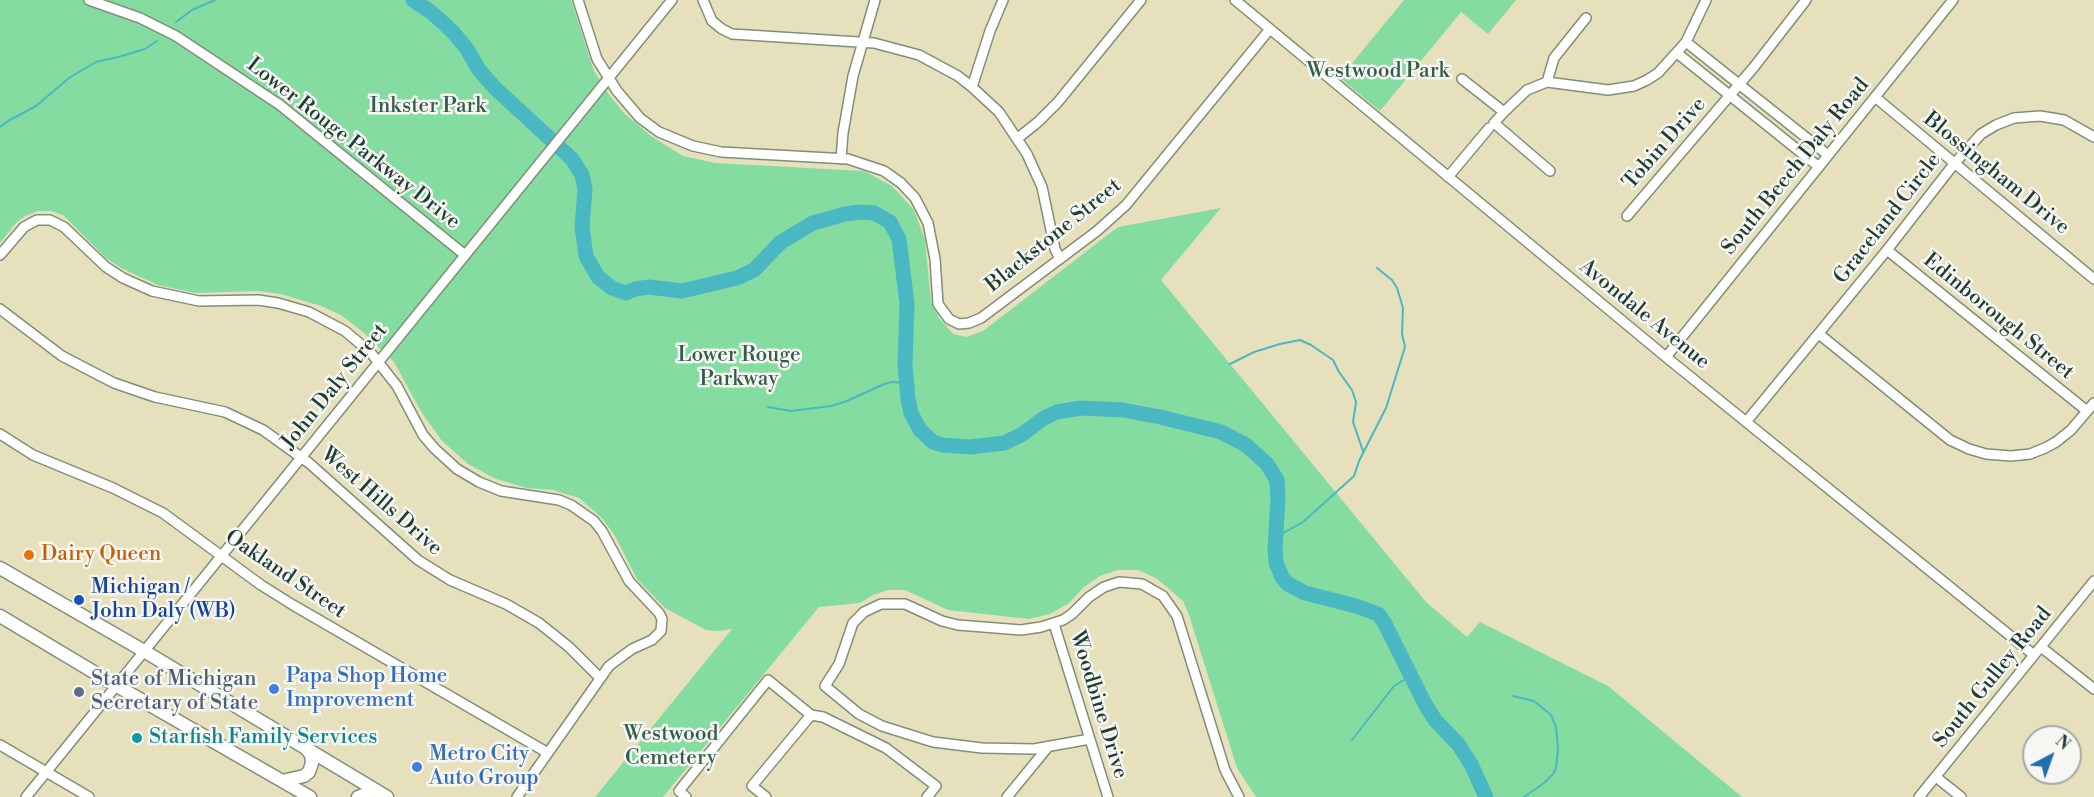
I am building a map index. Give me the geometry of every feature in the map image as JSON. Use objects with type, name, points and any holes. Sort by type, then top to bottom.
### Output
[{"type":"main road","points":[[0,568],[144,651],[387,797]]},
{"type":"main road","points":[[0,616],[310,797]]},
{"type":"main road","points":[[282,781],[304,776],[309,772],[312,763],[306,748]]},
{"type":"main road","points":[[358,797],[375,790]]},
{"type":"street","name":"Lower Rouge Parkway Drive","points":[[89,0],[140,18],[176,36],[280,105],[465,255]]},
{"type":"street","points":[[578,0],[597,59],[623,99],[640,118],[659,132],[680,142],[707,150],[735,154],[841,159],[847,101],[875,0]]},
{"type":"street","name":"John Daly Street","points":[[26,797],[672,0]]},
{"type":"street","points":[[703,0],[712,21],[732,34],[862,41],[889,45],[919,55],[946,69],[972,87],[999,112],[1027,154],[1042,187],[1055,249],[1060,260]]},
{"type":"street","points":[[972,87],[990,31],[1003,0]]},
{"type":"street","points":[[1018,138],[1058,102],[1141,0]]},
{"type":"street","name":"Avondale Avenue","points":[[1235,0],[1666,357],[2034,655]]},
{"type":"street","points":[[1550,171],[1494,123],[1527,90],[1547,82],[1608,90],[1634,86],[1658,73],[1686,42],[1706,0]]},
{"type":"street","name":"Tobin Drive","points":[[1627,216],[1730,96],[1806,0]]},
{"type":"street","name":"South Beech Daly Road","points":[[1666,357],[1953,0]]},
{"type":"street","points":[[1547,82],[1554,58],[1586,18]]},
{"type":"street","name":"Blackstone Street","points":[[841,159],[871,165],[884,171],[901,183],[915,198],[925,215],[930,231],[940,307],[944,315],[954,322],[963,324],[975,321],[1097,231],[1138,192],[1270,29]]},
{"type":"street","points":[[1686,42],[1828,155]]},
{"type":"street","name":"Tobin Drive","points":[[1677,53],[1819,167]]},
{"type":"street","points":[[1462,79],[1504,112]]},
{"type":"street","name":"Blossingham Drive","points":[[1875,97],[2094,279]]},
{"type":"street","name":"Graceland Circle","points":[[1746,422],[1887,250],[1954,164],[1981,134],[1996,125],[2027,116],[2053,117],[2075,125],[2094,137]]},
{"type":"street","points":[[1448,177],[1489,128]]},
{"type":"street","points":[[0,255],[24,227],[37,220],[50,220],[64,227],[106,267],[141,287],[186,300],[258,300],[297,308],[324,319],[345,331],[379,362],[397,386],[423,435],[457,469],[479,483],[501,491],[559,500],[571,505],[594,521],[602,531],[629,581],[660,613],[662,628],[657,637],[621,656],[609,666],[517,797]]},
{"type":"street","name":"Edinborough Street","points":[[1887,250],[2087,411]]},
{"type":"street","name":"West Hills Drive","points":[[0,309],[42,343],[87,370],[139,392],[213,408],[263,430],[300,457],[418,560],[450,580],[506,604],[538,623],[569,647],[600,678]]},
{"type":"street","points":[[1819,334],[1950,440],[1986,454],[2011,456],[2030,454],[2045,448],[2063,436],[2094,403]]},
{"type":"street","name":"Oakland Street","points":[[0,434],[33,455],[147,504],[184,527],[293,605],[548,753]]},
{"type":"street","name":"South Gulley Road","points":[[1919,797],[2094,581]]},
{"type":"street","points":[[1090,739],[1048,747],[982,748],[918,739],[870,720],[825,686],[840,664],[853,623],[864,612],[881,604],[905,604],[942,621],[974,627],[1021,630],[1054,624],[1072,614],[1096,591],[1113,584],[1126,582],[1142,584],[1163,596],[1176,616],[1226,770],[1239,797]]},
{"type":"street","name":"Woodbine Drive","points":[[1054,624],[1108,797]]},
{"type":"street","points":[[2041,646],[2094,689]]},
{"type":"street","points":[[686,797],[679,791],[768,680],[811,715],[823,717],[886,748],[936,786],[927,797]]},
{"type":"street","points":[[766,797],[752,786],[811,715]]},
{"type":"street","points":[[0,745],[89,797]]},
{"type":"street","points":[[1007,797],[1048,747]]},
{"type":"street","points":[[1936,777],[1961,797]]},
{"type":"green space","name":"Lower Rouge Parkway","points":[[0,0],[571,0],[594,71],[610,96],[624,113],[651,136],[683,156],[715,163],[864,171],[892,186],[914,210],[925,240],[931,301],[939,318],[953,334],[966,337],[983,331],[1118,227],[1221,208],[1161,280],[1426,602],[1467,637],[1480,622],[1608,686],[1742,797],[1256,797],[1237,768],[1183,601],[1156,578],[1138,570],[1118,570],[1100,576],[1084,587],[1069,603],[1050,614],[1029,619],[948,610],[905,590],[888,590],[860,603],[819,607],[663,797],[595,797],[732,629],[706,630],[665,608],[637,579],[615,536],[602,518],[579,498],[553,490],[527,488],[496,479],[468,464],[442,441],[422,413],[394,362],[363,332],[341,315],[321,306],[281,294],[258,291],[195,293],[158,285],[121,268],[106,258],[63,215],[51,211],[38,211],[25,216],[16,223],[0,243]]},
{"type":"green space","name":"Westwood Park","points":[[1404,0],[1516,0],[1488,34],[1461,12],[1380,111],[1340,78]]},
{"type":"waterway","points":[[176,22],[192,10],[215,0]]},
{"type":"waterway","points":[[413,0],[431,12],[452,31],[467,49],[479,70],[495,88],[572,159],[582,175],[585,189],[582,227],[586,256],[598,277],[612,288],[626,293],[649,287],[682,291],[737,278],[754,270],[781,242],[813,223],[845,214],[874,213],[890,222],[899,239],[907,304],[905,365],[908,399],[911,413],[920,430],[933,442],[970,447],[1004,443],[1057,412],[1081,408],[1123,410],[1160,417],[1221,432],[1246,445],[1267,464],[1277,480],[1275,549],[1276,563],[1282,577],[1288,584],[1305,593],[1378,614],[1425,704],[1435,720],[1458,744],[1471,764],[1486,797]]},
{"type":"waterway","points":[[0,127],[36,106],[69,78],[96,62],[145,49],[157,41]]},
{"type":"waterway","points":[[1276,537],[1303,522],[1354,476],[1359,461],[1386,408],[1405,347],[1402,334],[1403,308],[1392,280],[1377,268]]},
{"type":"waterway","points":[[1230,364],[1254,352],[1280,344],[1300,340],[1311,345],[1333,360],[1352,390],[1356,402],[1353,422],[1363,451]]},
{"type":"waterway","points":[[768,407],[791,411],[831,406],[891,382],[906,383]]},
{"type":"waterway","points":[[1352,740],[1394,686],[1410,676]]},
{"type":"waterway","points":[[1513,696],[1534,701],[1551,715],[1556,727],[1558,749],[1556,768],[1544,783],[1524,797]]},
{"type":"place","name":"Dairy Queen","points":[[29,555]]},
{"type":"place","name":"Michigan / John Daly (WB)","points":[[79,600]]},
{"type":"place","name":"Papa Shop Home Improvement","points":[[274,689]]},
{"type":"place","name":"State of Michigan Secretary of State","points":[[79,692]]},
{"type":"place","name":"Starfish Family Services","points":[[137,738]]},
{"type":"place","name":"Metro City Auto Group","points":[[417,767]]},
{"type":"park label","name":"Inkster Park","points":[[428,107]]},
{"type":"park label","name":"Westwood Cemetery","points":[[671,747]]}]
